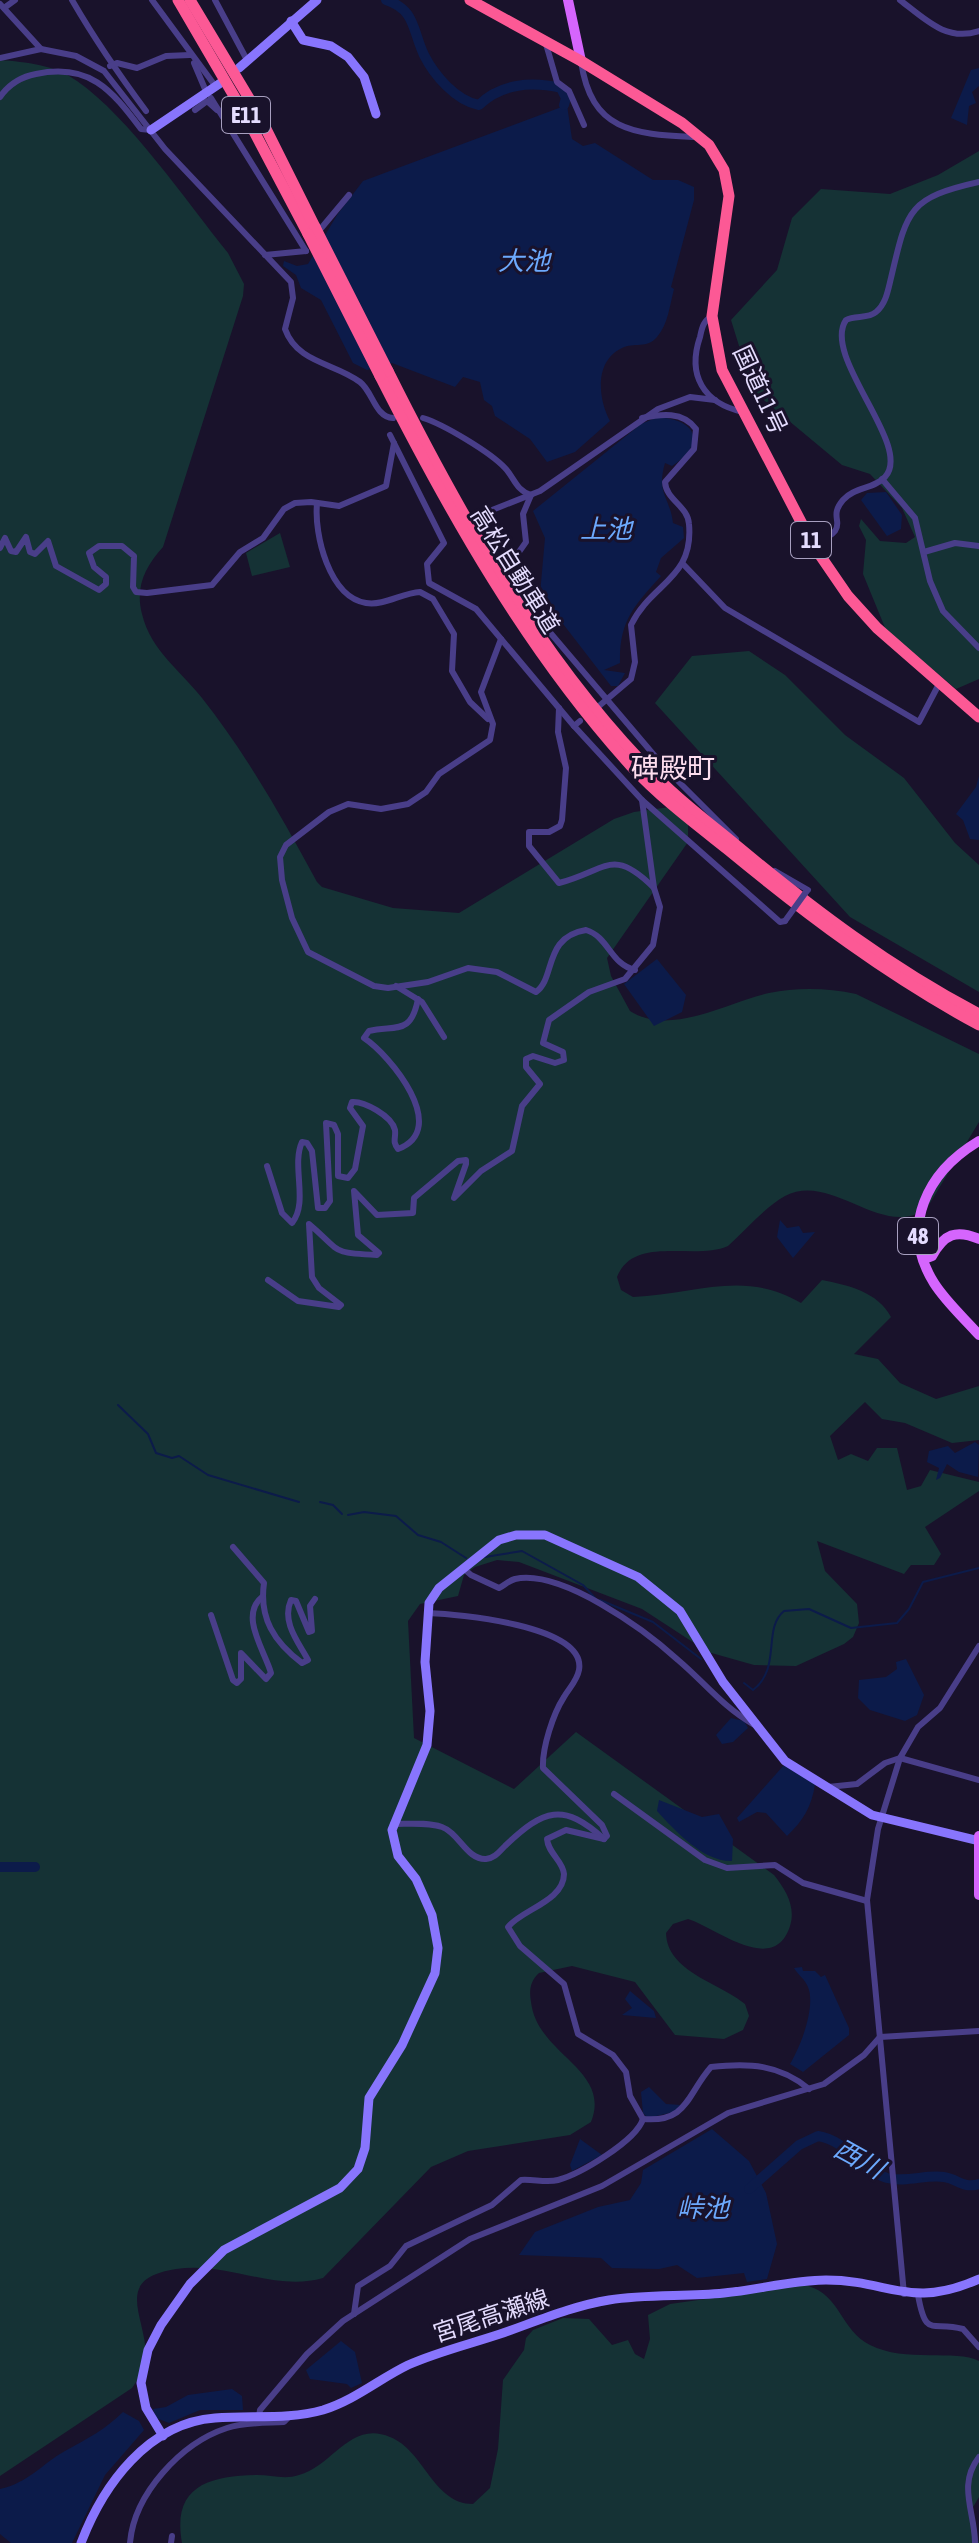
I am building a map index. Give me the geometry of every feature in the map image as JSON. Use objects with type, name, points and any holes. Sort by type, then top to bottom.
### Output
[{"type":"highway","name":"高松自動車道","points":[[178,0],[312,230]]},
{"type":"highway","name":"高松自動車道","points":[[190,0],[259,115],[437,486],[518,619],[632,766],[670,806],[789,902],[879,965],[979,1025]]},
{"type":"highway","name":"国道11号","points":[[470,0],[581,61],[698,134],[718,158],[729,196],[712,316],[717,356],[743,412],[813,545],[862,613],[979,717]]},
{"type":"highway","name":"高松自動車道","points":[[384,374],[497,568],[555,654],[639,759],[676,798],[795,894],[872,951],[979,1014]]},
{"type":"main road","points":[[568,0],[581,61]]},
{"type":"main road","name":"48","points":[[979,1141],[954,1157],[927,1191],[917,1225],[924,1259],[934,1283],[979,1335]]},
{"type":"main road","name":"48","points":[[924,1259],[932,1256],[939,1242],[952,1234],[964,1233],[979,1239]]},
{"type":"main road","points":[[979,1839],[979,1895]]},
{"type":"street","points":[[15,0],[2,6],[41,49]]},
{"type":"street","points":[[72,0],[104,47],[111,65],[146,111]]},
{"type":"street","points":[[0,97],[7,87],[24,76],[71,70],[90,77],[111,92],[141,129],[151,130],[219,85],[191,56],[152,0]]},
{"type":"street","points":[[215,0],[247,60]]},
{"type":"street","points":[[239,68],[317,0]]},
{"type":"street","points":[[900,0],[948,33],[979,31]]},
{"type":"street","points":[[291,21],[303,40],[340,49],[357,67],[376,114]]},
{"type":"street","points":[[546,44],[557,82],[569,91],[584,125]]},
{"type":"street","points":[[0,58],[41,49],[76,56],[104,71],[165,149],[291,282],[293,298],[285,329],[292,344],[301,353],[357,380],[382,414],[393,418]]},
{"type":"street","points":[[104,71],[111,65],[137,68],[166,56],[191,56]]},
{"type":"street","points":[[191,56],[205,89]]},
{"type":"street","points":[[581,61],[584,80],[595,105],[620,126],[650,134],[698,134]]},
{"type":"street","points":[[211,98],[306,251]]},
{"type":"street","points":[[195,110],[207,101],[222,113]]},
{"type":"street","points":[[813,545],[834,535],[839,528],[837,508],[844,498],[882,479],[889,468],[889,443],[842,349],[841,327],[846,320],[871,316],[882,306],[905,224],[915,207],[934,195],[979,182]]},
{"type":"street","points":[[306,251],[326,219],[349,195]]},
{"type":"street","points":[[265,255],[306,251]]},
{"type":"street","points":[[712,316],[704,324],[693,362],[698,380],[715,400]]},
{"type":"street","points":[[471,523],[487,512],[531,495],[642,418],[690,397],[715,400],[743,412]]},
{"type":"street","points":[[599,706],[631,679],[635,662],[631,625],[684,565],[690,545],[689,521],[668,493],[665,482],[694,449],[696,429],[691,422],[673,415],[642,418]]},
{"type":"street","points":[[423,418],[454,433],[504,467],[519,489],[531,495]]},
{"type":"street","points":[[390,435],[444,543]]},
{"type":"street","points":[[0,548],[5,538],[11,551],[16,552],[26,537],[30,552],[35,554],[48,541],[56,566],[99,590],[106,584],[106,577],[94,567],[89,553],[99,546],[122,546],[134,556],[133,587],[136,592],[201,588],[220,579],[240,552],[263,538],[284,509],[295,503],[339,506],[386,486],[394,443]]},
{"type":"street","points":[[882,479],[915,518],[930,581],[943,611],[979,648]]},
{"type":"street","points":[[453,537],[427,564],[429,583],[476,609],[642,800],[780,922],[785,921],[808,890],[762,862],[665,768],[525,603],[508,571],[526,542],[523,514],[531,495]]},
{"type":"street","points":[[317,504],[316,534],[324,558],[339,583],[361,602],[378,603],[413,592],[427,594],[433,599],[454,634],[452,671],[470,702],[493,724]]},
{"type":"street","points":[[924,552],[955,543],[979,546]]},
{"type":"street","points":[[684,565],[725,608],[919,722],[939,684]]},
{"type":"street","points":[[501,639],[481,692],[493,724],[490,740],[439,774],[419,799],[394,808],[348,804],[296,835],[280,857],[292,918],[308,952],[374,986],[428,982],[468,968],[497,972],[527,991],[536,992],[544,983],[552,955],[575,933],[586,930],[601,938],[622,967],[635,970]]},
{"type":"street","points":[[559,708],[558,732],[566,768],[562,820],[560,826],[549,832],[529,832],[529,846],[559,883],[601,864],[618,863],[639,873],[654,888]]},
{"type":"street","points":[[635,970],[634,963],[650,949],[658,929],[660,907],[654,888],[642,800]]},
{"type":"street","points":[[268,1280],[284,1295],[298,1301],[339,1307],[341,1305],[319,1288],[312,1277],[309,1224],[330,1247],[346,1254],[377,1255],[379,1253],[374,1247],[358,1235],[354,1191],[377,1215],[413,1213],[414,1198],[464,1159],[466,1164],[454,1198],[481,1171],[512,1151],[522,1106],[540,1084],[526,1067],[528,1056],[563,1062],[563,1052],[543,1043],[549,1020],[589,992],[625,979],[635,970]]},
{"type":"street","points":[[396,986],[418,999],[444,1037]]},
{"type":"street","points":[[267,1166],[282,1213],[292,1223],[298,1207],[298,1155],[302,1142],[307,1143],[312,1151],[318,1208],[325,1208],[330,1201],[326,1123],[334,1125],[338,1134],[338,1176],[348,1178],[355,1169],[363,1126],[350,1108],[352,1102],[362,1102],[389,1121],[394,1127],[398,1149],[410,1141],[418,1119],[417,1101],[389,1058],[364,1038],[369,1031],[403,1027],[413,1018],[418,999]]},
{"type":"street","points":[[163,2436],[146,2408],[141,2383],[148,2350],[161,2325],[190,2284],[224,2250],[340,2188],[358,2169],[365,2148],[369,2098],[402,2045],[435,1973],[438,1948],[432,1915],[416,1879],[398,1856],[392,1837],[393,1824],[427,1745],[428,1613],[439,1588],[499,1540],[532,1533],[562,1542],[638,1577],[680,1611],[753,1724],[785,1761],[882,1819],[979,1839]]},
{"type":"street","points":[[233,1547],[264,1583],[263,1614],[275,1637],[302,1663],[308,1660],[295,1643],[289,1606],[291,1600],[296,1601],[305,1629],[312,1631],[310,1606],[315,1599]]},
{"type":"street","points":[[463,1568],[499,1588],[520,1578],[560,1582],[581,1592],[651,1638],[739,1716],[753,1724]]},
{"type":"street","points":[[211,1615],[233,1680],[237,1683],[241,1679],[241,1653],[266,1679],[271,1673],[270,1668],[258,1643],[252,1614],[254,1605],[262,1597]]},
{"type":"street","points":[[428,1613],[482,1616],[509,1623],[548,1636],[568,1647],[578,1657],[580,1669],[562,1700],[543,1768],[602,1825],[607,1836],[604,1839]]},
{"type":"street","points":[[904,2294],[867,1901],[882,1819],[900,1758],[918,1727],[940,1708],[979,1646]]},
{"type":"street","points":[[824,1787],[857,1784],[885,1763],[900,1758],[979,1780]]},
{"type":"street","points":[[614,1794],[705,1860],[727,1868],[775,1865],[803,1883],[867,1901]]},
{"type":"street","points":[[393,1824],[444,1828],[457,1835],[475,1856],[484,1859],[495,1857],[536,1819],[550,1814],[578,1817],[604,1839]]},
{"type":"street","points":[[354,2314],[358,2286],[390,2266],[406,2246],[492,2205],[521,2180],[558,2180],[578,2170],[620,2146],[641,2127],[643,2119],[630,2096],[626,2072],[613,2055],[578,2034],[564,1984],[520,1946],[508,1927],[545,1901],[562,1880],[563,1870],[547,1845],[547,1839],[566,1830],[604,1839]]},
{"type":"street","points":[[259,2416],[260,2410],[307,2354],[354,2314],[488,2230],[577,2198],[728,2113],[809,2089],[842,2073],[880,2037],[979,2031]]},
{"type":"street","points":[[643,2119],[664,2121],[679,2114],[711,2067],[770,2067],[785,2072],[809,2089]]},
{"type":"street","name":"宮尾高瀬線","points":[[81,2543],[95,2509],[113,2481],[134,2458],[163,2436],[200,2420],[289,2417],[326,2409],[355,2398],[422,2359],[606,2300],[720,2294],[820,2280],[851,2281],[918,2295],[979,2279]]},
{"type":"street","points":[[918,2295],[921,2316],[927,2324],[936,2329],[963,2329],[979,2347]]},
{"type":"street","points":[[130,2543],[134,2520],[151,2488],[192,2446],[227,2427],[284,2422],[289,2417]]},
{"type":"street","points":[[975,2543],[967,2487],[972,2465],[979,2457]]},
{"type":"green space","points":[[0,60],[30,63],[59,71],[97,97],[137,138],[176,186],[228,253],[244,284],[243,296],[163,547],[143,578],[140,604],[152,639],[234,742],[278,811],[317,882],[322,887],[393,908],[459,913],[614,819],[634,812],[670,807],[688,823],[688,842],[607,958],[611,976],[630,1011],[646,1018],[681,1019],[769,993],[802,989],[835,990],[856,994],[979,1054],[979,1122],[927,1208],[910,1216],[893,1217],[821,1192],[803,1191],[785,1196],[763,1212],[728,1246],[714,1250],[651,1252],[625,1264],[617,1277],[621,1290],[633,1297],[739,1286],[759,1287],[801,1303],[822,1280],[852,1287],[870,1296],[891,1317],[854,1354],[878,1359],[900,1383],[936,1399],[979,1386],[979,1440],[952,1443],[905,1423],[882,1419],[865,1402],[830,1436],[838,1460],[851,1454],[868,1461],[877,1448],[897,1448],[907,1490],[921,1486],[930,1470],[979,1482],[979,1491],[925,1527],[941,1554],[934,1565],[911,1565],[904,1574],[817,1541],[825,1571],[857,1604],[859,1623],[853,1637],[844,1644],[796,1666],[754,1665],[708,1652],[642,1609],[519,1562],[497,1560],[475,1567],[464,1575],[458,1596],[420,1604],[408,1621],[414,1738],[514,1789],[576,1732],[774,1875],[789,1899],[792,1919],[782,1941],[771,1948],[743,1945],[688,1919],[673,1924],[666,1933],[675,1958],[685,1967],[745,2004],[749,2016],[743,2030],[724,2039],[675,2035],[635,1982],[572,1966],[539,1973],[530,1990],[536,2020],[591,2088],[595,2104],[591,2122],[570,2135],[468,2151],[431,2167],[323,2278],[287,2281],[195,2268],[176,2269],[145,2281],[137,2300],[146,2359],[132,2388],[0,2476]]},
{"type":"green space","points":[[979,151],[979,679],[956,689],[886,630],[863,574],[866,540],[859,526],[861,519],[880,541],[906,543],[915,537],[902,508],[870,474],[842,465],[753,391],[731,320],[777,270],[792,218],[821,189],[890,194],[938,175]]},
{"type":"green space","points":[[280,533],[290,567],[252,576],[246,553]]},
{"type":"green space","points":[[749,651],[785,675],[845,735],[904,778],[955,843],[979,865],[979,992],[850,917],[655,703],[692,656]]},
{"type":"green space","points":[[804,2285],[825,2295],[852,2330],[870,2345],[899,2353],[957,2356],[979,2361],[979,2497],[969,2514],[979,2543],[182,2543],[182,2509],[197,2488],[223,2478],[299,2475],[364,2434],[376,2433],[402,2444],[448,2495],[459,2502],[473,2504],[490,2488],[498,2449],[503,2380],[524,2350],[526,2338],[533,2330],[563,2318],[589,2319],[612,2345],[628,2340],[635,2354],[644,2359],[650,2339],[648,2315],[670,2304]]},
{"type":"water","points":[[979,68],[979,86],[972,92],[976,103],[969,106],[967,125],[951,118],[971,70]]},
{"type":"water","name":"大池","points":[[567,105],[572,139],[583,146],[595,143],[653,180],[678,180],[694,187],[694,200],[664,327],[653,341],[627,346],[613,354],[601,381],[603,402],[610,421],[575,452],[547,462],[530,439],[495,416],[492,406],[484,400],[480,382],[463,377],[455,387],[392,363],[367,370],[353,363],[321,300],[301,288],[296,275],[283,266],[284,261],[297,266],[308,264],[337,215],[363,181]]},
{"type":"water","name":"上池","points":[[658,417],[682,423],[693,434],[690,449],[683,457],[672,466],[665,463],[662,482],[673,523],[683,527],[684,538],[661,558],[656,572],[661,576],[643,596],[625,625],[620,663],[604,670],[625,673],[618,686],[611,686],[540,594],[545,538],[533,511],[641,424]]},
{"type":"water","points":[[886,492],[902,515],[901,529],[887,536],[861,500],[867,493]]},
{"type":"water","points":[[979,776],[979,840],[970,839],[963,820],[956,814],[976,787]]},
{"type":"water","points":[[657,959],[686,995],[682,1012],[654,1026],[624,984]]},
{"type":"water","points":[[780,1220],[787,1228],[799,1226],[803,1233],[815,1232],[793,1258],[777,1237]]},
{"type":"water","points":[[975,1442],[979,1445],[978,1477],[959,1472],[947,1464],[936,1480],[939,1468],[927,1462],[929,1451],[948,1446],[955,1453]]},
{"type":"water","points":[[906,1659],[924,1695],[917,1715],[905,1721],[870,1710],[858,1698],[859,1680],[886,1677],[897,1669],[896,1662]]},
{"type":"water","points":[[731,1718],[744,1721],[748,1728],[733,1742],[722,1744],[716,1735]]},
{"type":"water","points":[[784,1765],[815,1784],[809,1806],[798,1825],[787,1836],[766,1813],[757,1812],[739,1822],[737,1818]]},
{"type":"water","points":[[659,1800],[702,1817],[719,1814],[733,1839],[732,1861],[711,1856],[691,1844],[657,1811]]},
{"type":"water","points":[[802,1967],[803,1971],[815,1971],[821,1977],[825,1975],[849,2028],[849,2035],[803,2072],[790,2064],[809,2015],[808,1987],[794,1968]]},
{"type":"water","points":[[630,1991],[654,2011],[656,2018],[622,2015],[632,2008],[625,1999]]},
{"type":"water","points":[[649,2087],[666,2104],[681,2105],[678,2111],[648,2118],[643,2113],[641,2092]]},
{"type":"water","name":"峠池","points":[[712,2129],[749,2161],[766,2193],[777,2244],[767,2279],[747,2282],[744,2273],[697,2278],[677,2265],[659,2269],[612,2268],[601,2258],[519,2255],[535,2232],[598,2207],[630,2200],[641,2183],[643,2170]]},
{"type":"water","points":[[580,2139],[602,2155],[572,2171],[570,2165]]},
{"type":"water","points":[[341,2341],[355,2352],[362,2383],[351,2388],[347,2384],[310,2379],[306,2370]]},
{"type":"water","points":[[232,2389],[242,2396],[243,2410],[200,2410],[169,2423],[156,2418],[153,2409],[166,2407],[188,2395]]},
{"type":"water","points":[[123,2412],[139,2421],[144,2430],[105,2475],[72,2543],[11,2543],[0,2534],[0,2489],[27,2478],[103,2429]]},
{"type":"waterway","points":[[386,0],[408,15],[424,55],[440,79],[470,103],[479,105],[496,92],[517,86],[538,85],[561,88],[566,98],[564,105]]},
{"type":"waterway","points":[[118,1405],[148,1434],[156,1453],[172,1458],[179,1456],[208,1475],[299,1502]]},
{"type":"waterway","points":[[320,1502],[333,1505],[342,1514]]},
{"type":"waterway","points":[[348,1515],[364,1512],[396,1516],[418,1535],[441,1542],[466,1558]]},
{"type":"waterway","points":[[485,1557],[522,1551],[583,1585],[595,1598]]},
{"type":"waterway","points":[[744,1683],[753,1690],[762,1681],[770,1660],[774,1628],[784,1611],[809,1609],[851,1628],[897,1623],[909,1609],[923,1582],[979,1568]]},
{"type":"waterway","points":[[600,1600],[653,1622],[701,1659]]},
{"type":"waterway","points":[[0,1867],[35,1867]]},
{"type":"waterway","name":"西川","points":[[749,2189],[799,2145],[818,2136],[837,2143],[869,2169],[887,2178],[902,2180],[937,2176],[969,2185],[979,2184]]},
{"type":"district","name":"碑殿町","points":[[673,768]]}]
